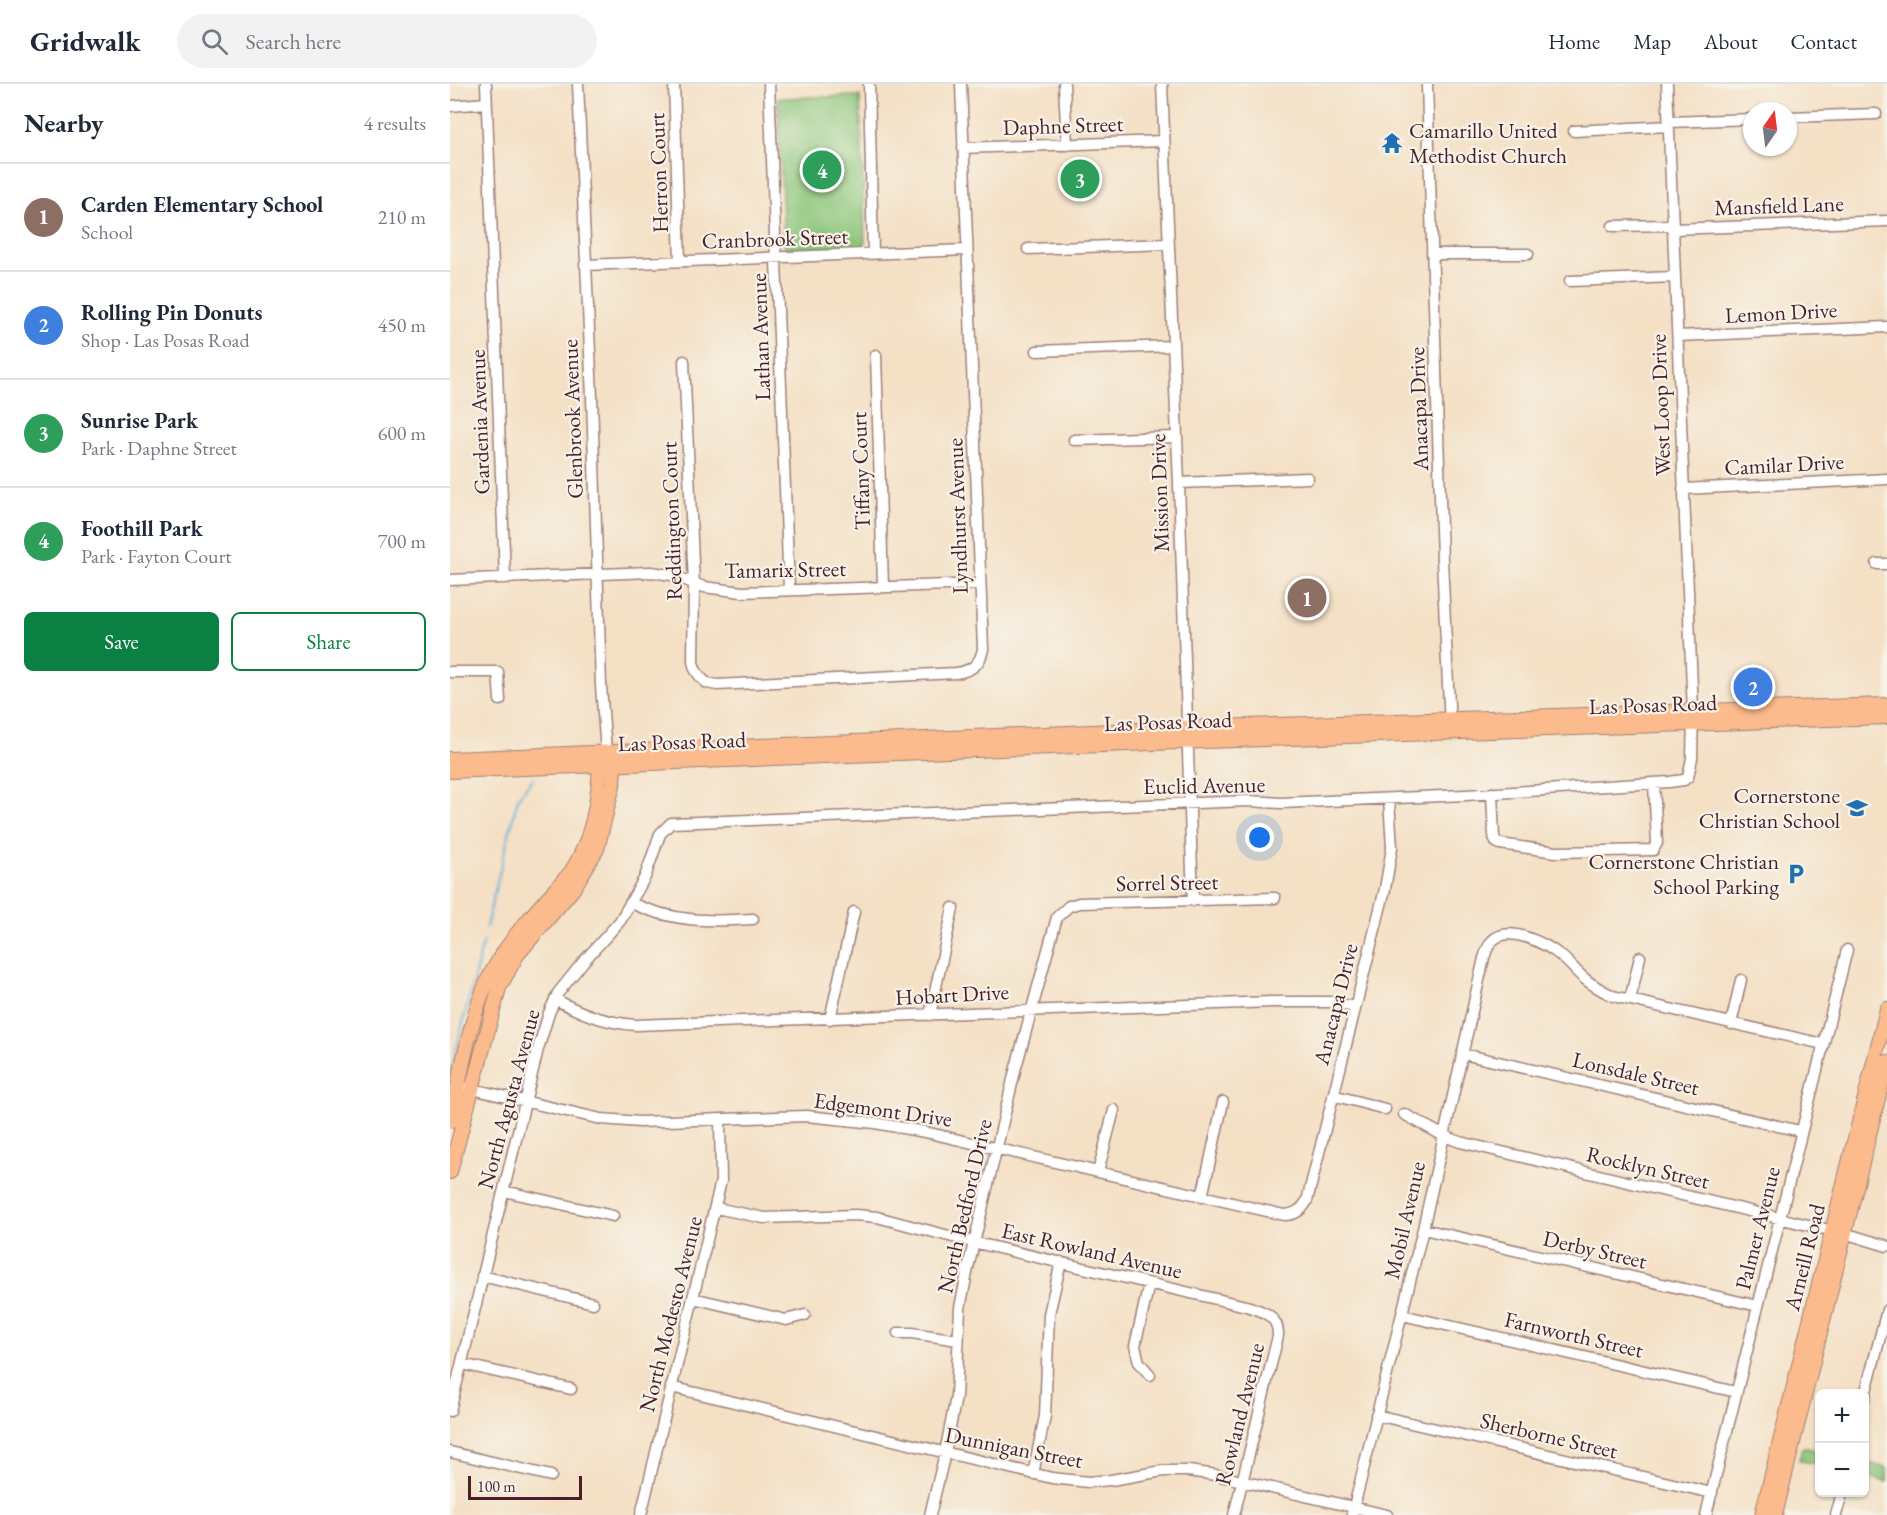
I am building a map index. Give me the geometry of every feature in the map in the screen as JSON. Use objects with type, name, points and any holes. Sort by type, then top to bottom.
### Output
[{"type":"main road","name":"Las Posas Road","points":[[1693,718],[1887,705]]},
{"type":"main road","name":"Las Posas Road","points":[[450,771],[603,759],[1186,735],[1693,718],[1887,717]]},
{"type":"main road","name":"Las Posas Road","points":[[614,765],[1186,735]]},
{"type":"main road","name":"Las Posas Road","points":[[450,759],[603,759]]},
{"type":"main road","points":[[450,1121],[465,1087],[495,997],[508,968],[531,937],[567,898],[597,849],[613,785],[614,765],[603,759],[595,810],[583,850],[571,872],[515,936],[496,964],[482,997],[465,1087],[450,1172]]},
{"type":"main road","name":"Arneill Road","points":[[1775,1515],[1887,1010]]},
{"type":"main road","name":"Arneill Road","points":[[1762,1515],[1838,1232],[1887,1062]]},
{"type":"street","name":"Gardenia Avenue","points":[[486,84],[505,578]]},
{"type":"street","name":"Glenbrook Avenue","points":[[578,84],[592,396],[603,759]]},
{"type":"street","name":"Herron Court","points":[[674,84],[680,261]]},
{"type":"street","name":"Lathan Avenue","points":[[769,84],[789,589]]},
{"type":"street","points":[[868,84],[873,253]]},
{"type":"street","name":"Lyndhurst Avenue","points":[[701,678],[707,683],[717,685],[956,673],[968,670],[978,663],[982,654],[961,84]]},
{"type":"street","points":[[1064,84],[1066,146]]},
{"type":"street","name":"Mission Drive","points":[[1162,84],[1179,483],[1193,901]]},
{"type":"street","name":"Anacapa Drive","points":[[1427,84],[1450,726]]},
{"type":"street","name":"West Loop Drive","points":[[1667,84],[1693,718]]},
{"type":"street","points":[[450,106],[486,103]]},
{"type":"street","points":[[1797,117],[1876,114]]},
{"type":"street","points":[[1574,131],[1743,120]]},
{"type":"street","name":"Daphne Street","points":[[963,148],[1164,141]]},
{"type":"street","name":"Mansfield Lane","points":[[1613,226],[1673,227],[1887,221]]},
{"type":"street","points":[[1028,249],[1168,244]]},
{"type":"street","name":"Cranbrook Street","points":[[585,265],[967,250]]},
{"type":"street","points":[[1432,254],[1528,254]]},
{"type":"street","points":[[1570,281],[1675,277]]},
{"type":"street","name":"Lemon Drive","points":[[1678,336],[1887,327]]},
{"type":"street","points":[[1037,351],[1173,346]]},
{"type":"street","name":"Tiffany Court","points":[[876,355],[884,586]]},
{"type":"street","name":"Reddington Court","points":[[684,361],[694,584],[693,662],[701,678]]},
{"type":"street","points":[[1074,440],[1176,437]]},
{"type":"street","points":[[1179,483],[1308,478]]},
{"type":"street","name":"Camilar Drive","points":[[1683,489],[1887,479]]},
{"type":"street","name":"Tamarix Street","points":[[450,580],[665,573],[694,584],[729,591],[979,584]]},
{"type":"street","points":[[450,672],[498,672],[500,700]]},
{"type":"street","name":"Euclid Avenue","points":[[667,826],[689,822],[1249,801],[1281,803],[1389,799],[1684,780],[1688,777],[1692,758],[1693,718]]},
{"type":"street","points":[[1492,793],[1496,842],[1556,852],[1653,850],[1658,843],[1654,783]]},
{"type":"street","name":"Anacapa Drive","points":[[1296,1212],[1307,1202],[1390,869],[1392,848],[1389,799]]},
{"type":"street","name":"North Agusta Avenue","points":[[450,1411],[543,1030],[555,999],[583,962],[609,936],[631,903],[645,877],[660,834],[667,826]]},
{"type":"street","name":"Sorrel Street","points":[[1062,911],[1079,903],[1275,898]]},
{"type":"street","points":[[631,903],[659,915],[682,920],[753,919]]},
{"type":"street","points":[[930,1015],[954,908]]},
{"type":"street","name":"North Bedford Drive","points":[[930,1515],[956,1397],[962,1297],[974,1242],[1050,936],[1057,917],[1062,911]]},
{"type":"street","points":[[830,1019],[854,912]]},
{"type":"street","name":"Mobil Avenue","points":[[1353,1511],[1423,1229],[1484,958],[1489,945],[1497,937],[1518,935],[1540,943],[1559,955],[1595,987],[1613,996],[1630,1000]]},
{"type":"street","name":"Palmer Avenue","points":[[1706,1515],[1846,950]]},
{"type":"street","points":[[1640,957],[1630,1000],[1823,1044]]},
{"type":"street","points":[[1731,1024],[1742,980]]},
{"type":"street","name":"Hobart Drive","points":[[555,999],[591,1017],[636,1025],[1311,1001],[1355,1007]]},
{"type":"street","name":"Lonsdale Street","points":[[1463,1054],[1800,1131]]},
{"type":"street","name":"Edgemont Drive","points":[[465,1087],[525,1103],[601,1119],[640,1122],[806,1116],[848,1120],[925,1132],[1284,1215],[1296,1212]]},
{"type":"street","points":[[1333,1095],[1385,1109]]},
{"type":"street","points":[[1202,1197],[1223,1102]]},
{"type":"street","points":[[1098,1172],[1114,1110]]},
{"type":"street","name":"Rocklyn Street","points":[[1404,1114],[1444,1136],[1471,1145],[1838,1232],[1887,1246]]},
{"type":"street","name":"North Modesto Avenue","points":[[640,1515],[716,1208],[722,1167],[720,1120]]},
{"type":"street","points":[[504,1191],[613,1216]]},
{"type":"street","name":"East Rowland Avenue","points":[[716,1208],[765,1218],[856,1215],[877,1217],[1246,1306]]},
{"type":"street","name":"Derby Street","points":[[1423,1229],[1758,1306]]},
{"type":"street","points":[[1033,1474],[1045,1416],[1049,1314],[1061,1262]]},
{"type":"street","points":[[482,1276],[593,1303]]},
{"type":"street","points":[[1149,1284],[1135,1346],[1139,1362],[1150,1375]]},
{"type":"street","points":[[693,1298],[786,1320],[805,1315]]},
{"type":"street","name":"Rowland Avenue","points":[[1234,1515],[1278,1331],[1277,1324],[1267,1313],[1246,1306]]},
{"type":"street","points":[[1867,1389],[1887,1310]]},
{"type":"street","name":"Farnworth Street","points":[[1402,1315],[1736,1392]]},
{"type":"street","points":[[898,1333],[958,1340]]},
{"type":"street","points":[[462,1364],[572,1389]]},
{"type":"street","name":"Dunnigan Street","points":[[671,1387],[1069,1481],[1088,1482],[1163,1471],[1188,1471],[1242,1482],[1353,1511],[1387,1515]]},
{"type":"street","name":"Sherborne Street","points":[[1376,1415],[1712,1494]]},
{"type":"street","points":[[450,1452],[550,1476]]},
{"type":"street","points":[[1836,1515],[1841,1497]]},
{"type":"green space","points":[[860,96],[865,244],[860,248],[787,249],[784,244],[778,98]]},
{"type":"green space","points":[[1803,1447],[1815,1450],[1815,1464],[1799,1460]]},
{"type":"green space","points":[[1869,1463],[1887,1468],[1887,1482],[1869,1477]]},
{"type":"waterway","points":[[486,927],[518,798],[534,777]]},
{"type":"waterway","points":[[450,1075],[483,942]]},
{"type":"place","name":"Camarillo United Methodist Church","points":[[1392,143]]},
{"type":"place","name":"Foothill Park","points":[[822,170]]},
{"type":"place","name":"Sunrise Park","points":[[1080,179]]},
{"type":"place","name":"Carden Elementary School","points":[[1307,598]]},
{"type":"place","name":"Rolling Pin Donuts","points":[[1753,687]]},
{"type":"place","name":"Cornerstone Christian School","points":[[1857,808]]},
{"type":"place","name":"Cornerstone Christian School Parking","points":[[1796,874]]}]
